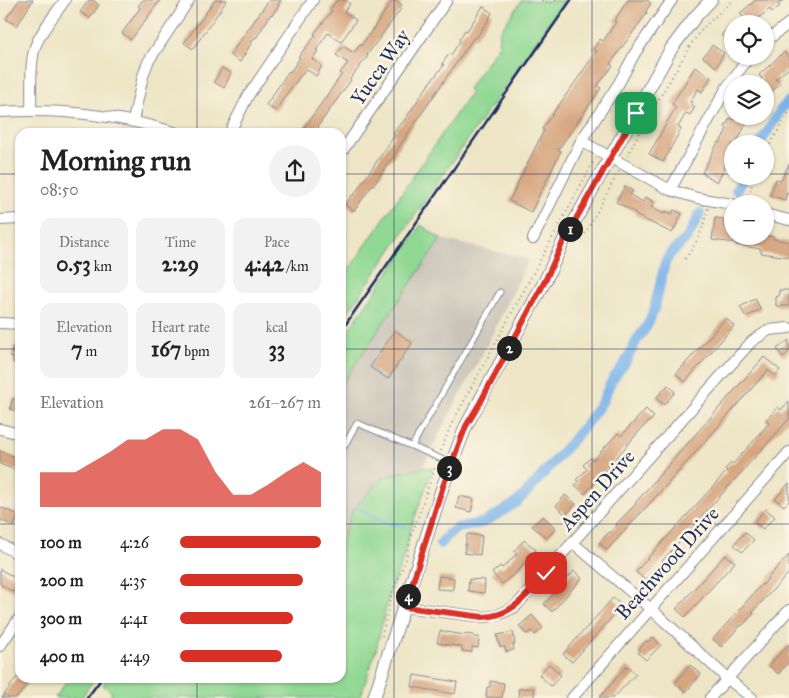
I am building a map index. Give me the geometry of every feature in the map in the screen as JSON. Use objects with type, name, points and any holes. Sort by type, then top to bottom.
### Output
[{"type":"street","points":[[31,111],[32,68],[35,47],[65,0]]},
{"type":"street","points":[[133,121],[148,62],[189,0]]},
{"type":"street","points":[[232,128],[248,96],[313,0]]},
{"type":"street","name":"Yucca Way","points":[[346,146],[447,0]]},
{"type":"street","points":[[533,238],[581,141],[619,82],[634,53],[672,0]]},
{"type":"street","points":[[374,698],[451,463],[466,426],[545,281],[564,240],[671,49],[695,17],[711,0]]},
{"type":"street","points":[[774,35],[789,23]]},
{"type":"street","points":[[670,190],[726,87],[743,65]]},
{"type":"street","points":[[0,112],[31,111],[93,114],[159,128]]},
{"type":"street","points":[[581,141],[670,190],[697,198],[724,199]]},
{"type":"street","points":[[774,216],[789,220]]},
{"type":"street","points":[[0,220],[15,219]]},
{"type":"street","points":[[0,323],[15,324]]},
{"type":"street","name":"Aspen Drive","points":[[405,607],[483,617],[496,616],[520,604],[752,341],[769,330],[789,328]]},
{"type":"street","points":[[0,430],[15,433]]},
{"type":"street","name":"Beachwood Drive","points":[[572,698],[789,452]]},
{"type":"street","points":[[573,543],[752,698]]},
{"type":"street","points":[[0,544],[15,552]]},
{"type":"street","points":[[710,698],[789,610]]},
{"type":"street","points":[[0,646],[15,624]]},
{"type":"lane","points":[[412,446],[500,292]]},
{"type":"lane","points":[[346,443],[357,423],[451,463]]},
{"type":"path","points":[[542,0],[550,4],[556,0]]},
{"type":"path","points":[[629,154],[635,140],[693,41],[733,0]]},
{"type":"path","points":[[774,138],[789,112]]},
{"type":"path","points":[[585,234],[617,175]]},
{"type":"path","points":[[685,259],[696,244],[704,228],[708,208]]},
{"type":"shaded area","points":[[441,239],[529,259],[482,355],[423,467],[383,477],[353,510],[346,528],[346,378]]},
{"type":"green space","points":[[522,0],[564,1],[346,315],[346,274],[471,92],[468,89],[500,43],[498,42],[500,31]]},
{"type":"green space","points":[[421,225],[441,239],[346,378],[346,334]]},
{"type":"green space","points":[[423,467],[433,468],[412,525],[402,562],[390,591],[376,650],[360,698],[110,698],[112,692],[103,685],[104,683],[346,683],[346,528],[353,510],[383,477]]},
{"type":"green space","points":[[66,683],[92,683],[81,698],[55,698]]},
{"type":"building","points":[[19,0],[33,0],[17,26],[6,19]]},
{"type":"building","points":[[89,0],[93,0],[99,5],[90,18],[80,12]]},
{"type":"building","points":[[143,0],[160,0],[131,40],[122,33],[140,8],[138,6]]},
{"type":"building","points":[[215,0],[227,0],[193,49],[184,43]]},
{"type":"building","points":[[269,0],[281,0],[240,62],[230,55]]},
{"type":"building","points":[[337,0],[345,0],[350,4],[344,12],[356,20],[348,32],[341,42],[328,33],[312,59],[322,66],[316,76],[306,69],[284,97],[276,111],[266,105],[300,58],[298,57],[316,35],[314,34],[332,11],[330,10]]},
{"type":"building","points":[[393,0],[402,5],[319,127],[304,128],[348,63],[336,55],[343,46],[354,53]]},
{"type":"building","points":[[628,0],[647,0],[651,3],[646,11],[647,13],[610,64],[613,66],[597,86],[601,88],[558,150],[561,151],[531,212],[509,201],[544,130],[542,129],[597,51],[593,49],[600,39],[603,41]]},
{"type":"building","points":[[756,0],[784,0],[772,12],[770,9],[762,15],[741,15],[740,13]]},
{"type":"building","points":[[483,6],[492,13],[374,185],[354,211],[346,206],[346,204],[395,135],[393,134],[400,124],[444,65],[442,64],[449,54],[451,55],[465,30],[467,31]]},
{"type":"building","points":[[712,45],[724,53],[716,67],[703,57]]},
{"type":"building","points":[[784,52],[789,58],[789,68],[775,79],[780,83],[774,90],[774,75],[759,75],[770,65],[774,65],[774,61]]},
{"type":"building","points":[[695,67],[711,77],[702,92],[698,89],[690,102],[695,107],[690,115],[686,113],[678,127],[681,129],[663,162],[649,154],[676,107],[672,104]]},
{"type":"building","points":[[222,68],[231,73],[224,88],[214,82]]},
{"type":"building","points":[[726,125],[746,125],[740,135],[724,135],[727,129],[725,127]]},
{"type":"building","points":[[724,135],[724,170],[717,182],[702,173],[718,142],[720,143]]},
{"type":"building","points":[[789,164],[789,194],[787,193],[785,200],[770,195],[776,179],[781,180]]},
{"type":"building","points":[[625,186],[633,191],[630,195],[643,202],[645,197],[654,202],[651,207],[664,214],[666,211],[672,214],[674,210],[682,214],[672,233],[635,215],[636,213],[616,202]]},
{"type":"building","points":[[715,218],[724,219],[724,242],[712,240]]},
{"type":"building","points":[[774,239],[789,242],[789,257],[761,253],[761,249],[736,245],[774,245]]},
{"type":"building","points":[[779,290],[789,290],[789,306],[776,306],[776,297],[779,296]]},
{"type":"building","points":[[755,299],[761,309],[746,317],[740,307]]},
{"type":"building","points":[[726,318],[734,326],[685,382],[676,374]]},
{"type":"building","points":[[395,330],[412,343],[388,379],[370,367]]},
{"type":"building","points":[[789,340],[789,352],[783,357],[777,349]]},
{"type":"building","points":[[13,346],[15,347],[15,363],[13,363],[14,358],[11,357]]},
{"type":"building","points":[[764,357],[780,370],[775,376],[768,370],[607,550],[599,543],[636,504]]},
{"type":"building","points":[[668,385],[675,392],[664,405],[656,398]]},
{"type":"building","points":[[13,398],[15,399],[15,410],[10,409]]},
{"type":"building","points":[[789,401],[789,419],[645,580],[636,572],[639,568],[727,471],[725,469],[731,463],[733,464],[752,443],[769,423],[766,420],[778,407],[781,410]]},
{"type":"building","points":[[646,409],[654,417],[642,428],[585,494],[575,485],[579,482],[576,480],[587,469],[583,465],[590,458],[593,460],[618,433],[621,436]]},
{"type":"building","points":[[0,451],[15,457],[15,470],[0,464]]},
{"type":"building","points":[[789,483],[789,501],[784,506],[775,499]]},
{"type":"building","points":[[565,495],[576,504],[566,515],[556,506]]},
{"type":"building","points":[[459,496],[474,499],[471,512],[456,508]]},
{"type":"building","points":[[0,507],[15,513],[14,526],[0,520]]},
{"type":"building","points":[[766,509],[775,517],[763,529],[754,522]]},
{"type":"building","points":[[543,516],[556,528],[547,538],[532,526]]},
{"type":"building","points":[[745,532],[754,540],[742,552],[734,545]]},
{"type":"building","points":[[467,534],[482,536],[480,555],[464,553]]},
{"type":"building","points":[[524,540],[536,550],[520,569],[502,584],[492,573],[500,566],[502,568],[511,560],[517,553],[514,551]]},
{"type":"building","points":[[725,555],[735,562],[685,617],[676,609]]},
{"type":"building","points":[[789,555],[789,573],[721,647],[713,639]]},
{"type":"building","points":[[0,569],[15,578],[15,589],[13,592],[0,584]]},
{"type":"building","points":[[574,571],[582,578],[552,612],[544,604]]},
{"type":"building","points":[[439,576],[454,578],[453,590],[437,589]]},
{"type":"building","points":[[469,579],[485,580],[484,593],[468,591]]},
{"type":"building","points":[[613,598],[622,606],[572,662],[563,654]]},
{"type":"building","points":[[532,615],[543,628],[535,635],[532,631],[526,634],[519,626]]},
{"type":"building","points":[[440,631],[479,637],[478,648],[472,647],[472,652],[462,651],[462,647],[437,643]]},
{"type":"building","points":[[513,632],[514,650],[506,652],[505,647],[500,647],[497,635]]},
{"type":"building","points":[[653,637],[661,645],[646,660],[638,653],[639,649],[646,641],[648,642]]},
{"type":"building","points":[[789,644],[789,662],[778,674],[769,665]]},
{"type":"building","points":[[549,664],[561,675],[551,686],[539,675]]},
{"type":"building","points":[[690,665],[701,674],[686,692],[675,683]]},
{"type":"building","points":[[627,666],[636,674],[613,698],[599,698]]},
{"type":"building","points":[[414,675],[457,682],[455,694],[412,687]]},
{"type":"building","points":[[15,679],[15,683],[28,683],[17,698],[2,698]]},
{"type":"building","points":[[490,681],[504,683],[502,698],[486,697]]},
{"type":"building","points":[[534,688],[534,698],[519,698],[518,689]]},
{"type":"waterway","points":[[765,135],[781,109],[789,101]]},
{"type":"waterway","points":[[736,190],[739,185]]},
{"type":"waterway","points":[[440,544],[457,528],[485,522],[516,503],[584,427],[602,402],[612,380],[625,363],[647,326],[654,310],[665,263],[670,254],[688,237],[700,213]]},
{"type":"waterway","points":[[358,508],[382,522],[406,526]]},
{"type":"waterway","points":[[445,531],[452,532]]},
{"type":"railway","points":[[346,324],[571,0]]},
{"type":"railway","points":[[87,698],[98,683]]},
{"type":"route","points":[[546,573],[520,604],[496,616],[483,617],[405,607],[443,486],[466,426],[545,281],[564,240],[636,113]]}]
